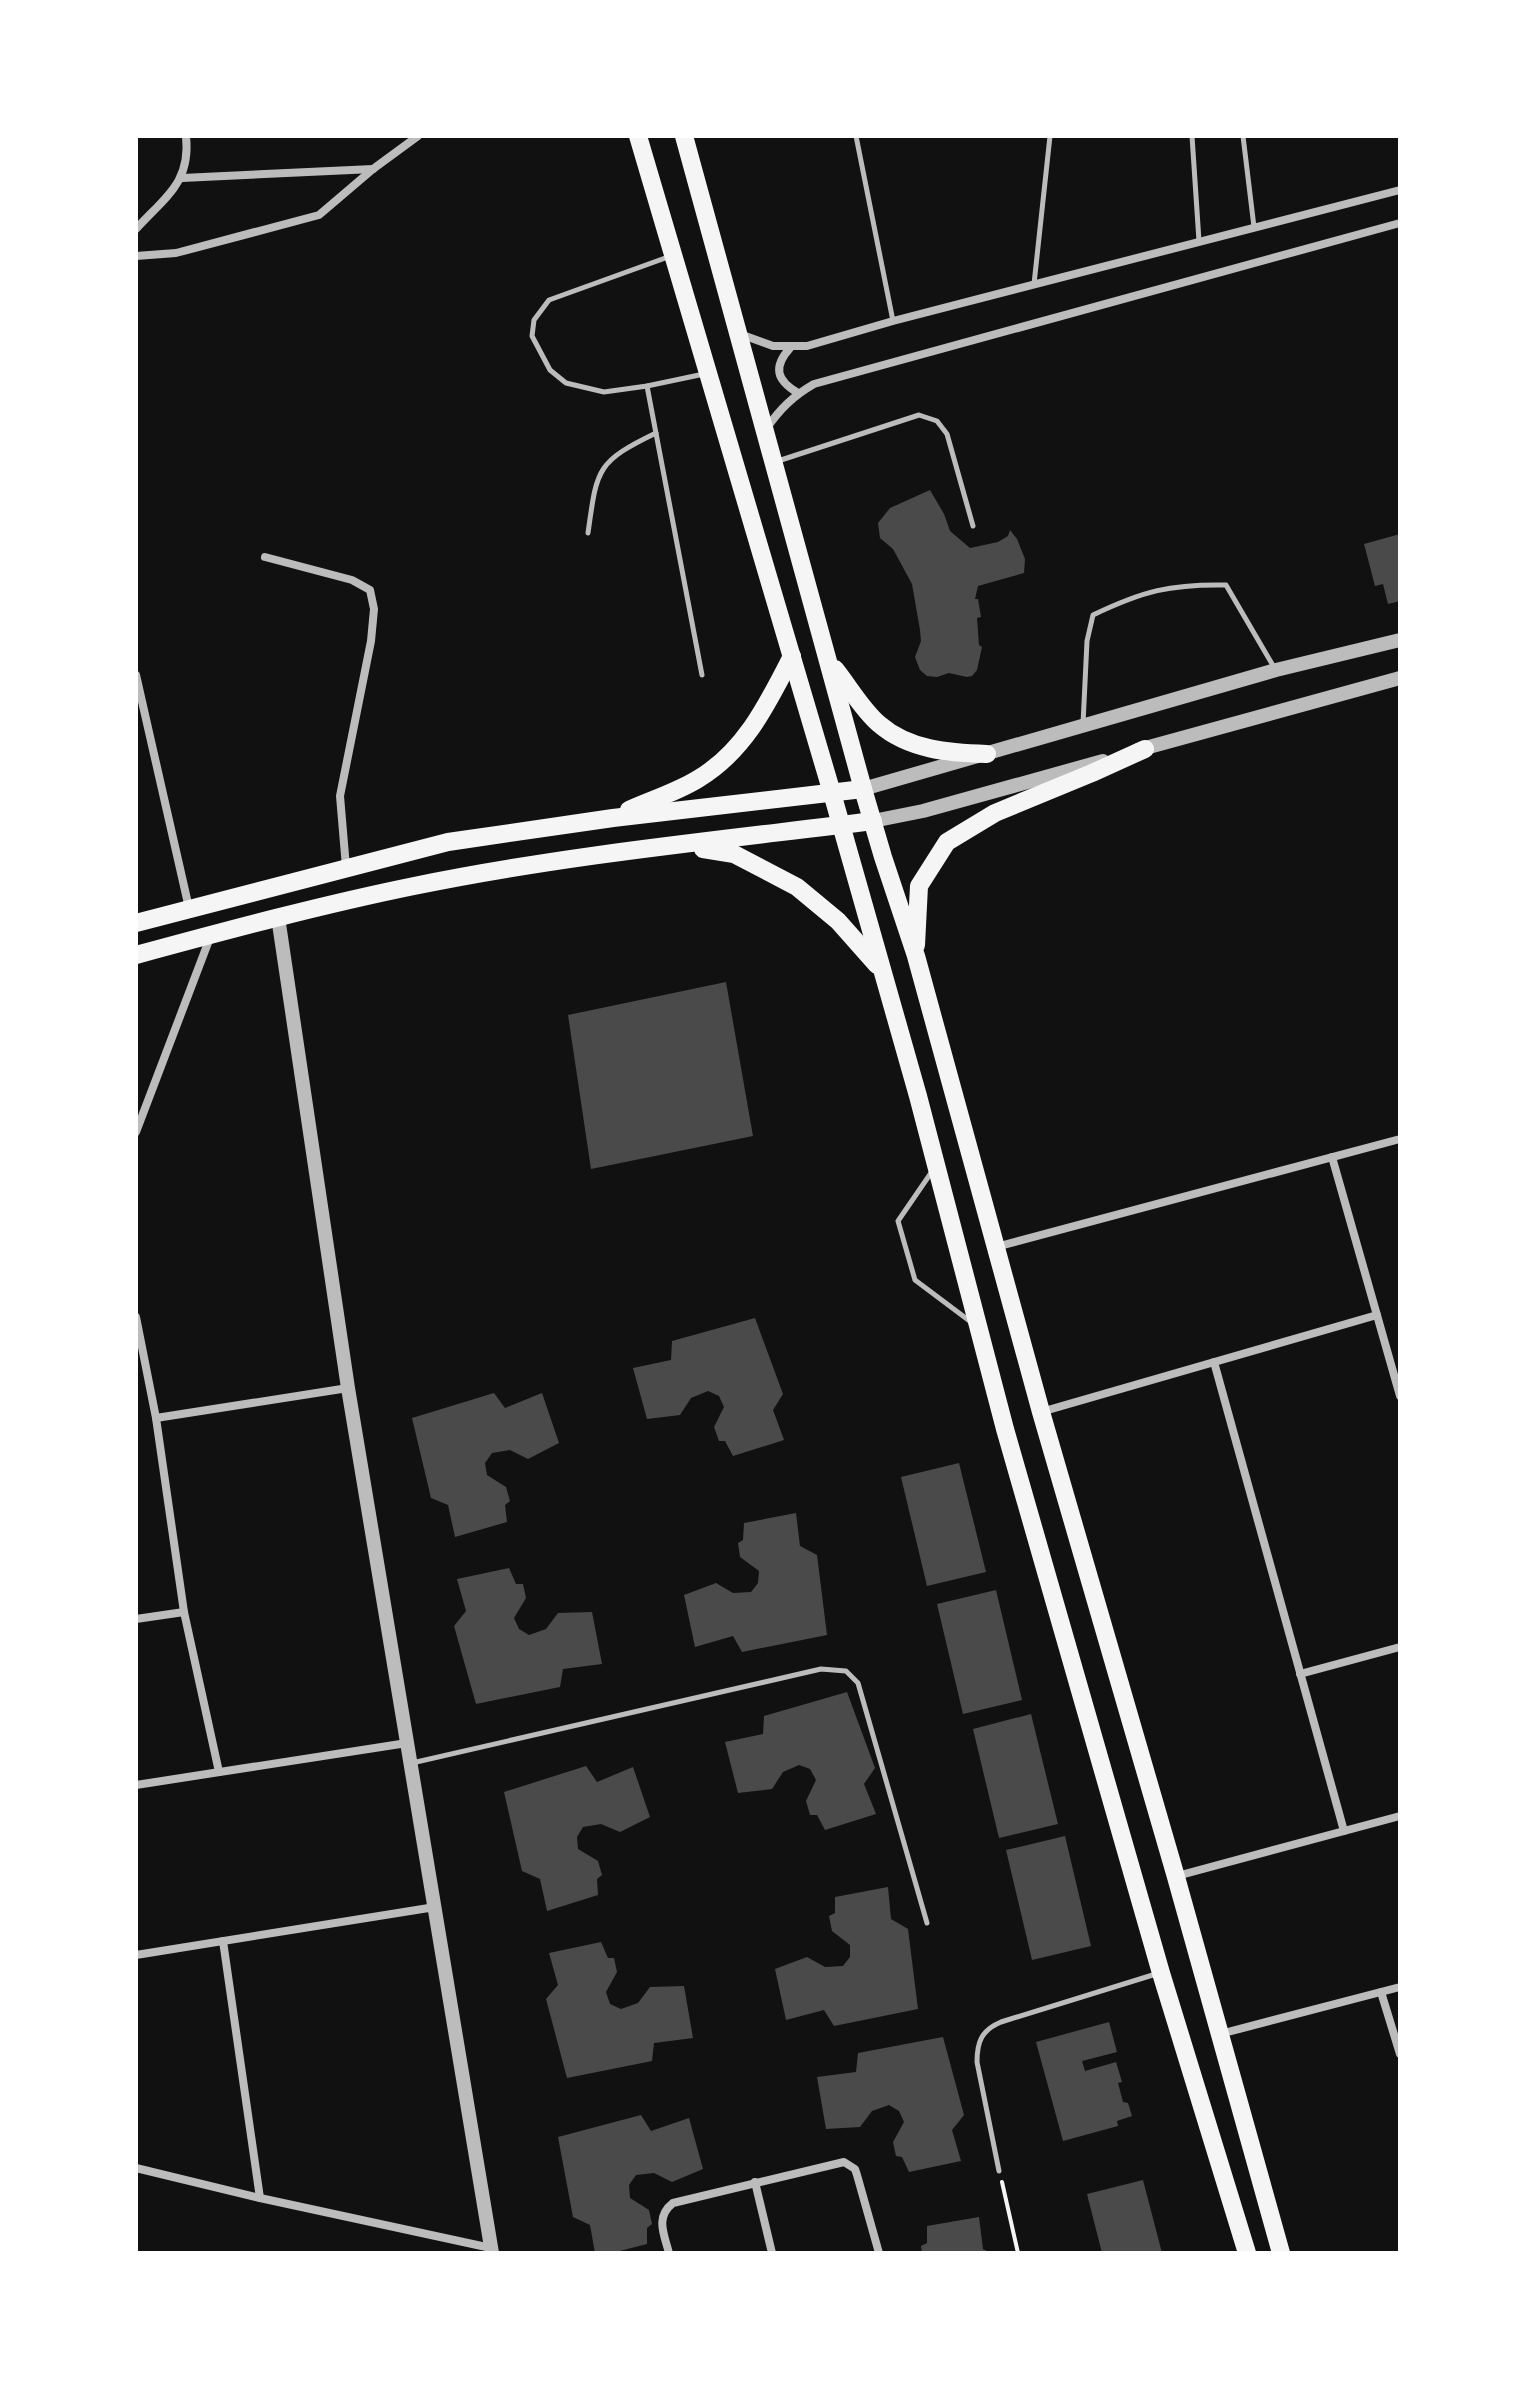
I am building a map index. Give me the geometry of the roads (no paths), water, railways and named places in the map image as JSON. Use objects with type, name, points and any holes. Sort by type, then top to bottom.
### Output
[{"type":"main road","points":[[638,136],[832,793],[1010,1444],[1161,1973],[1247,2253]]},
{"type":"main road","points":[[684,136],[863,789],[916,956],[1041,1412],[1281,2253]]},
{"type":"main road","points":[[613,818],[697,780],[727,758],[755,724],[792,656]]},
{"type":"main road","points":[[828,660],[877,724],[912,745],[953,753],[987,754]]},
{"type":"main road","points":[[916,956],[919,886],[947,842],[995,813],[1145,749]]},
{"type":"main road","points":[[136,923],[448,842],[613,818],[863,789]]},
{"type":"main road","points":[[136,955],[415,885],[578,858],[873,821]]},
{"type":"main road","points":[[685,845],[734,854],[797,887],[838,921],[882,970]]},
{"type":"street","points":[[136,229],[182,178],[188,154],[186,136]]},
{"type":"street","points":[[136,256],[176,253],[319,215],[418,136]]},
{"type":"street","points":[[182,178],[373,169]]},
{"type":"street","points":[[739,334],[773,346],[790,348],[815,344],[1400,190]]},
{"type":"street","points":[[766,430],[780,409],[798,393],[831,379],[1400,223]]},
{"type":"street","points":[[790,348],[781,359],[779,373],[786,386],[798,393]]},
{"type":"street","points":[[265,557],[352,580],[370,590],[374,609],[371,641],[340,796],[346,867]]},
{"type":"street","points":[[863,789],[1276,670],[1400,640]]},
{"type":"street","points":[[136,675],[189,909]]},
{"type":"street","points":[[873,821],[923,811],[1400,678]]},
{"type":"street","points":[[136,2168],[492,2251],[348,1388],[278,917]]},
{"type":"street","points":[[136,1132],[211,935]]},
{"type":"street","points":[[996,1247],[1400,1139]]},
{"type":"street","points":[[1332,1157],[1400,1396]]},
{"type":"street","points":[[1041,1412],[1377,1315]]},
{"type":"street","points":[[136,1317],[156,1418],[184,1612],[219,1772]]},
{"type":"street","points":[[1214,1362],[1344,1831]]},
{"type":"street","points":[[156,1418],[348,1388]]},
{"type":"street","points":[[136,1619],[184,1612]]},
{"type":"street","points":[[1300,1674],[1400,1647]]},
{"type":"street","points":[[136,1785],[407,1743]]},
{"type":"street","points":[[1176,1877],[1400,1816]]},
{"type":"street","points":[[136,1955],[435,1907]]},
{"type":"street","points":[[223,1941],[260,2198]]},
{"type":"street","points":[[1220,2034],[1400,1987]]},
{"type":"street","points":[[1381,1992],[1400,2054]]},
{"type":"street","points":[[669,2253],[661,2224],[664,2212],[678,2201],[838,2162],[850,2164],[857,2175],[879,2253]]},
{"type":"street","points":[[755,2182],[772,2253]]},
{"type":"lane","points":[[856,136],[893,321]]},
{"type":"lane","points":[[1034,285],[1050,136]]},
{"type":"lane","points":[[1192,136],[1199,242]]},
{"type":"lane","points":[[1243,136],[1254,228]]},
{"type":"lane","points":[[674,255],[549,300],[534,320],[532,336],[550,370],[566,383],[604,392],[709,373]]},
{"type":"lane","points":[[647,386],[702,675]]},
{"type":"lane","points":[[775,462],[919,415],[937,421],[947,434],[973,526]]},
{"type":"lane","points":[[588,533],[595,483],[609,461],[624,449],[656,433]]},
{"type":"lane","points":[[1083,725],[1087,641],[1093,615],[1131,597],[1189,585],[1226,585],[1276,670]]},
{"type":"lane","points":[[936,1166],[898,1221],[915,1280],[979,1329]]},
{"type":"lane","points":[[411,1764],[821,1669],[846,1671],[858,1683],[927,1923]]},
{"type":"lane","points":[[999,2171],[977,2062],[980,2037],[1001,2022],[1161,1973]]}]
